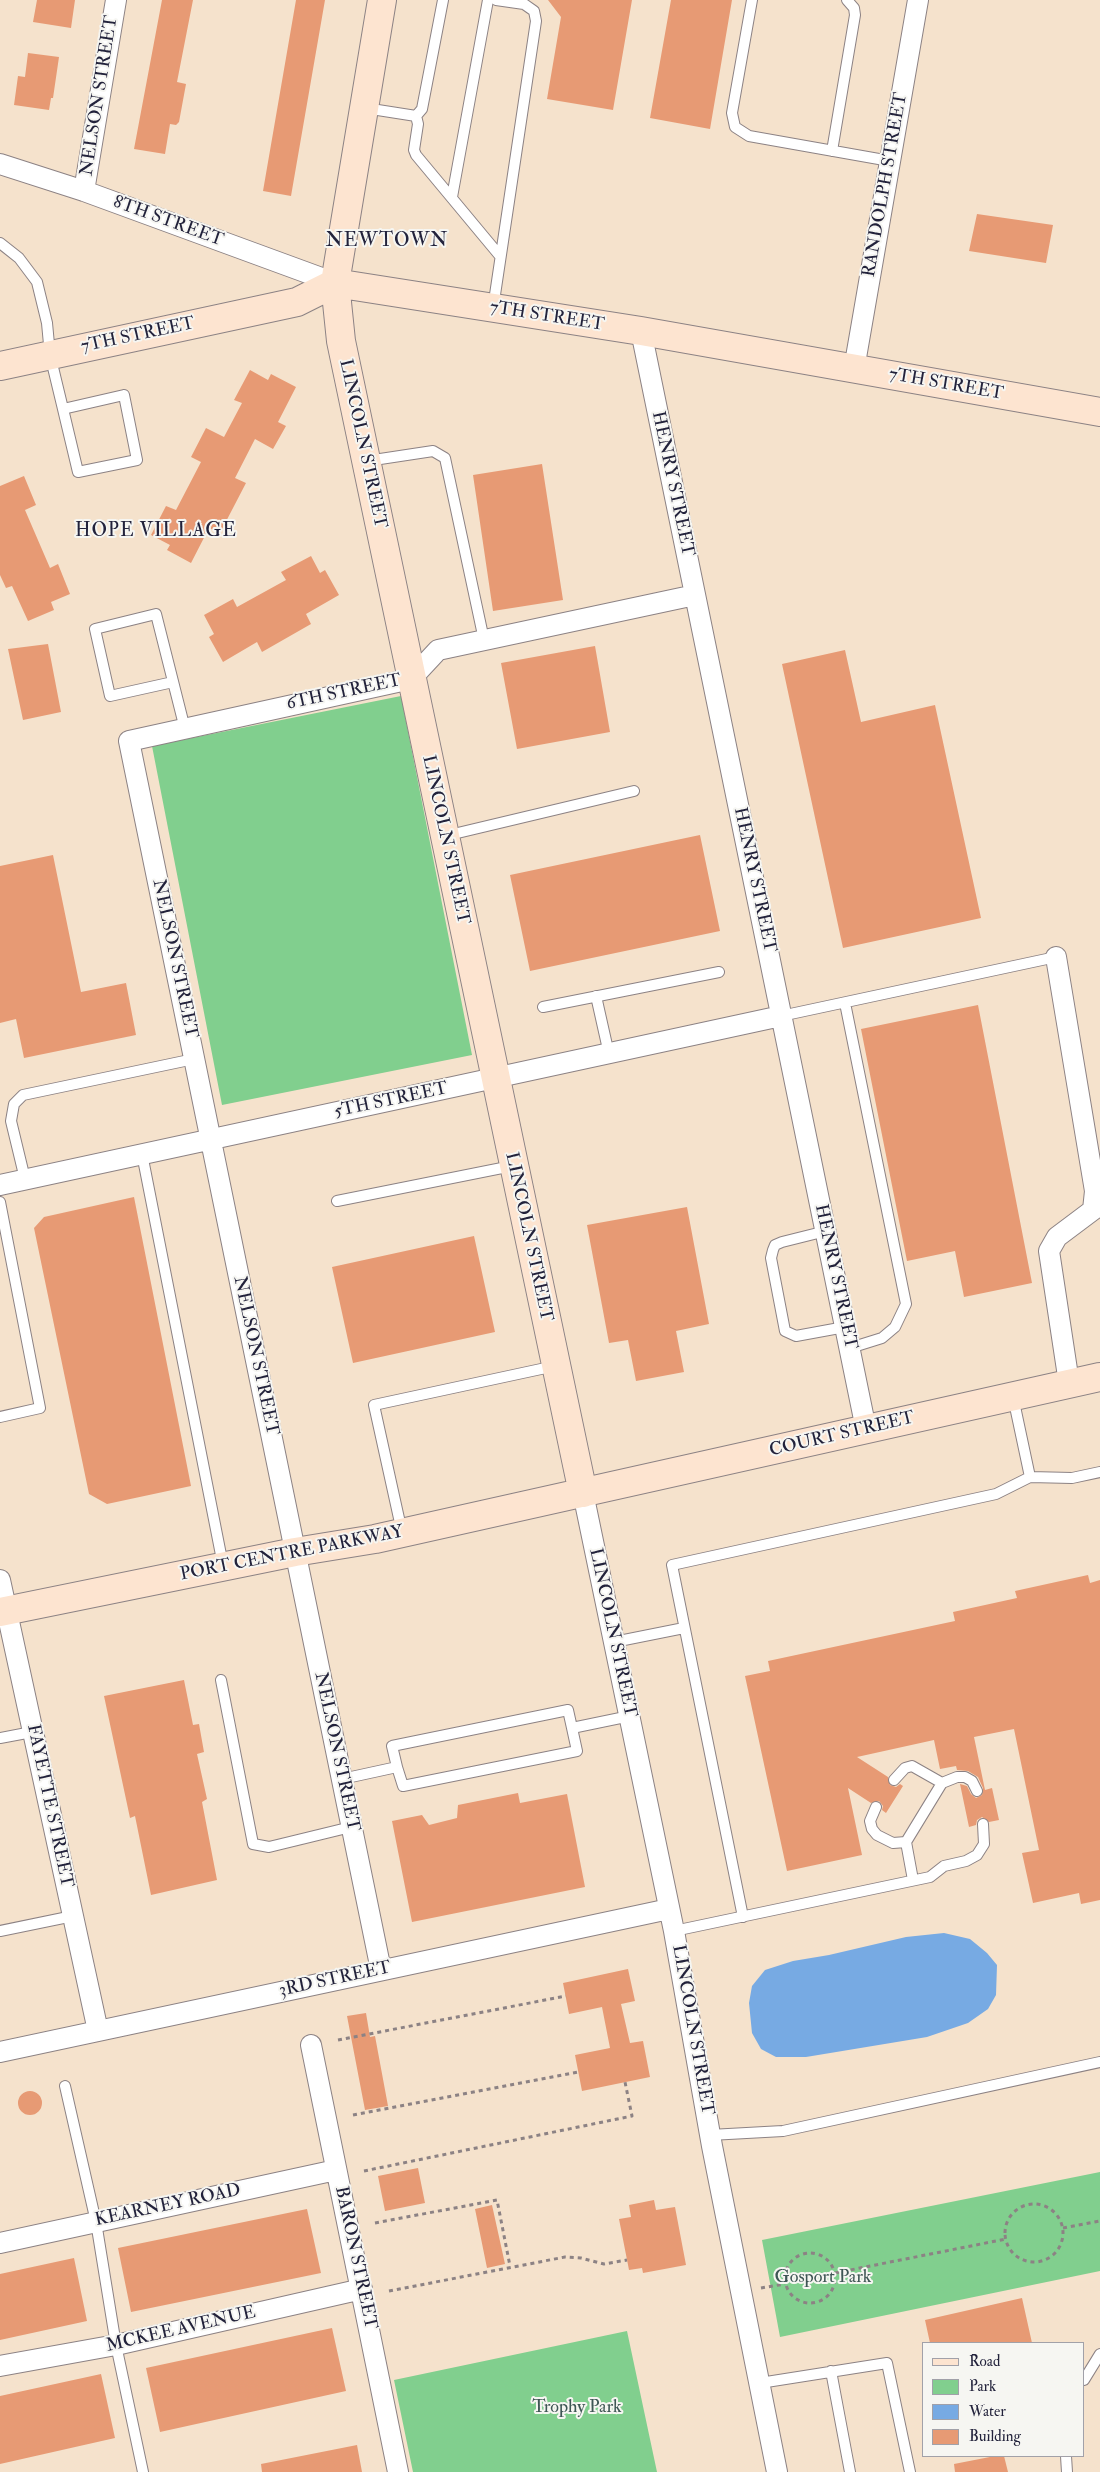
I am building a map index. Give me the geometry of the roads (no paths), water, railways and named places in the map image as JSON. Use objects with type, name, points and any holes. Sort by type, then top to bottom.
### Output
[{"type":"street","name":"NELSON STREET","points":[[84,191],[116,0]]},
{"type":"street","name":"LINCOLN STREET","points":[[382,0],[336,282],[341,341],[494,1078],[670,1909],[710,2135],[777,2472]]},
{"type":"street","name":"RANDOLPH STREET","points":[[854,369],[918,0]]},
{"type":"street","name":"8TH STREET","points":[[0,164],[84,191],[336,282]]},
{"type":"street","name":"7TH STREET","points":[[0,366],[297,302],[336,282],[641,332],[1100,412]]},
{"type":"street","name":"HENRY STREET","points":[[641,332],[866,1429]]},
{"type":"street","name":"6TH STREET","points":[[129,741],[411,679],[438,650],[695,595]]},
{"type":"street","name":"NELSON STREET","points":[[129,741],[381,1970]]},
{"type":"street","points":[[1056,957],[1096,1191],[1093,1210],[1057,1237],[1049,1250],[1069,1384]]},
{"type":"street","name":"5TH STREET","points":[[0,1185],[782,1016]]},
{"type":"street","name":"COURT STREET","points":[[583,1493],[1100,1377]]},
{"type":"street","name":"PORT CENTRE PARKWAY","points":[[3,1612],[295,1552],[402,1533],[583,1493]]},
{"type":"street","name":"FAYETTE STREET","points":[[0,1580],[3,1612],[32,1732],[98,2031]]},
{"type":"street","name":"3RD STREET","points":[[0,2052],[670,1909]]},
{"type":"street","name":"BARON STREET","points":[[311,2045],[398,2472]]},
{"type":"street","name":"KEARNEY ROAD","points":[[0,2243],[336,2170]]},
{"type":"street","name":"MCKEE AVENUE","points":[[0,2366],[116,2345],[362,2289]]},
{"type":"lane","points":[[416,116],[422,109],[443,0]]},
{"type":"lane","points":[[452,197],[488,0]]},
{"type":"lane","points":[[493,309],[536,21],[534,11],[524,4],[496,0]]},
{"type":"lane","points":[[752,0],[732,112],[735,127],[749,136],[890,161]]},
{"type":"lane","points":[[832,151],[855,15],[854,8],[847,0]]},
{"type":"lane","points":[[365,108],[416,116]]},
{"type":"lane","points":[[416,116],[418,124],[414,150],[416,155],[500,256]]},
{"type":"lane","points":[[0,243],[19,258],[37,282],[47,323],[50,355],[78,472],[137,460],[124,395],[63,409]]},
{"type":"lane","points":[[366,461],[433,451],[445,458],[484,640]]},
{"type":"lane","points":[[173,682],[110,696],[95,630],[156,614],[173,682],[184,729]]},
{"type":"lane","points":[[444,836],[634,791]]},
{"type":"lane","points":[[782,1016],[1056,957]]},
{"type":"lane","points":[[544,1007],[719,972]]},
{"type":"lane","points":[[596,996],[609,1054]]},
{"type":"lane","points":[[845,1003],[906,1304],[895,1327],[882,1338],[850,1348]]},
{"type":"lane","points":[[25,1179],[11,1120],[14,1104],[23,1095],[194,1059]]},
{"type":"lane","points":[[142,1154],[223,1567]]},
{"type":"lane","points":[[337,1201],[513,1166]]},
{"type":"lane","points":[[0,1202],[40,1408],[0,1417]]},
{"type":"lane","points":[[826,1231],[775,1245],[771,1258],[785,1331],[796,1336],[845,1326]]},
{"type":"lane","points":[[402,1533],[374,1405],[556,1366]]},
{"type":"lane","points":[[1013,1396],[1030,1477]]},
{"type":"lane","points":[[743,1917],[672,1565],[996,1494],[1030,1477],[1072,1478],[1100,1472]]},
{"type":"lane","points":[[614,1642],[684,1628]]},
{"type":"lane","points":[[221,1680],[253,1844],[270,1848],[351,1827]]},
{"type":"lane","points":[[568,1710],[572,1728],[577,1751],[403,1786],[392,1746],[568,1710]]},
{"type":"lane","points":[[572,1728],[630,1716]]},
{"type":"lane","points":[[0,1738],[32,1732]]},
{"type":"lane","points":[[894,1780],[904,1768],[912,1766],[942,1783]]},
{"type":"lane","points":[[342,1779],[397,1767]]},
{"type":"lane","points":[[913,1880],[906,1842],[942,1783],[957,1777],[965,1777],[972,1781],[976,1791]]},
{"type":"lane","points":[[876,1807],[870,1821],[872,1829],[877,1835],[893,1843],[906,1842]]},
{"type":"lane","points":[[674,1931],[930,1877],[944,1866],[966,1861],[977,1855],[984,1844],[983,1824]]},
{"type":"lane","points":[[0,1931],[73,1916]]},
{"type":"lane","points":[[710,2135],[783,2131],[1100,2062]]},
{"type":"lane","points":[[65,2086],[96,2222],[116,2345],[143,2472]]},
{"type":"lane","points":[[1085,2378],[1100,2354]]},
{"type":"lane","points":[[760,2383],[887,2363],[910,2472]]},
{"type":"lane","points":[[831,2371],[850,2472]]},
{"type":"lane","points":[[1066,2457],[1067,2472]]},
{"type":"water","points":[[944,1933],[970,1939],[987,1953],[997,1965],[996,1995],[988,2009],[968,2023],[927,2037],[806,2057],[776,2057],[761,2049],[752,2033],[749,2003],[752,1986],[765,1970],[793,1961],[829,1955],[906,1937]]},
{"type":"district","name":"NEWTOWN","points":[[387,242]]},
{"type":"district","name":"HOPE VILLAGE","points":[[156,532]]},
{"type":"park label","name":"Gosport Park","points":[[823,2278]]},
{"type":"park label","name":"Trophy Park","points":[[577,2408]]}]
